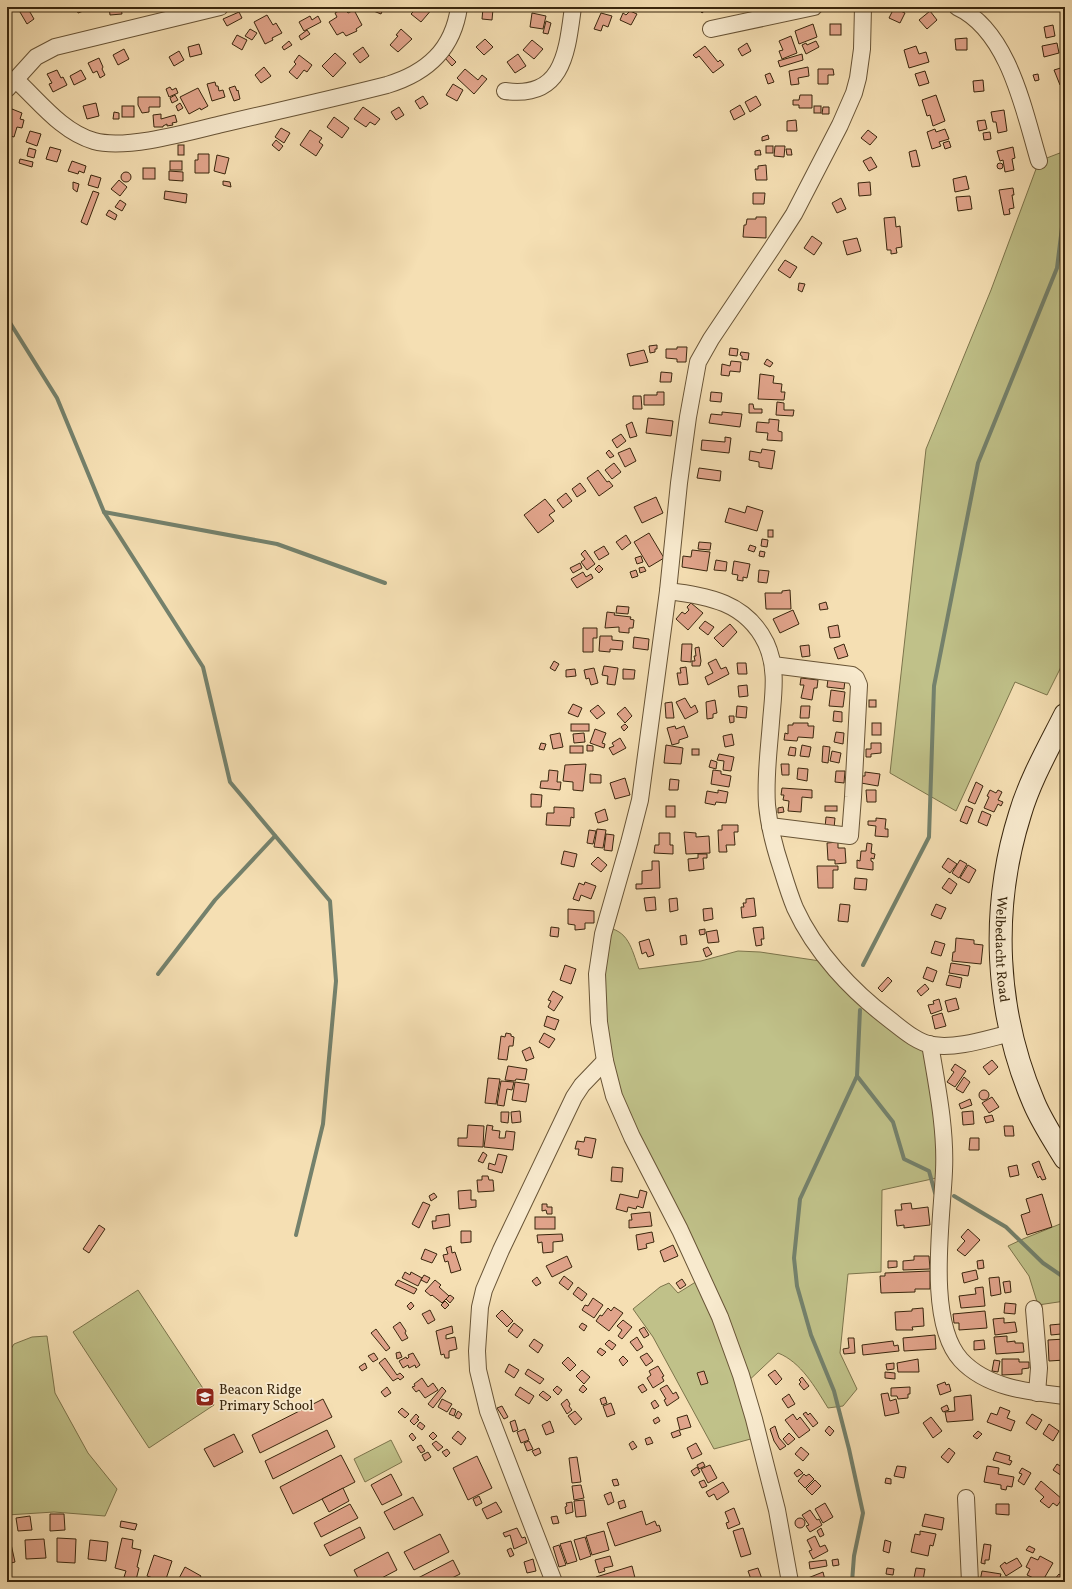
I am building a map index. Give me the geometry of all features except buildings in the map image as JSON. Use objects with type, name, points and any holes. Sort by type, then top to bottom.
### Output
[{"type":"street","points":[[220,7],[55,47],[36,57],[12,84],[85,138],[110,144],[130,143],[184,133],[402,81],[417,74],[442,52],[455,28],[459,7]]},
{"type":"street","points":[[505,92],[516,93],[543,86],[560,68],[568,48],[573,7]]},
{"type":"street","points":[[711,29],[814,7]]},
{"type":"street","points":[[790,1582],[777,1510],[754,1419],[741,1375],[720,1317],[705,1282],[622,1117],[614,1096],[605,1061],[599,1022],[597,992],[598,958],[603,934],[640,800],[668,591],[679,483],[688,417],[698,362],[711,339],[794,214],[840,125],[854,93],[858,78],[862,49],[862,7]]},
{"type":"street","points":[[957,7],[976,20],[993,38],[1001,51],[1010,68],[1039,161]]},
{"type":"street","points":[[668,591],[705,596],[725,603],[748,620],[761,635],[769,650],[773,665],[774,682],[766,780],[770,826],[778,858],[795,908],[804,925],[831,964],[852,988],[880,1013],[911,1035],[930,1044],[943,1046],[956,1045],[1011,1034]]},
{"type":"street","points":[[770,826],[850,836],[854,796],[859,685],[856,678],[852,675],[773,665]]},
{"type":"street","name":"Welbedacht Road","points":[[1065,715],[1030,787],[1020,814],[1007,866],[1001,910],[1000,944],[1004,992],[1011,1034],[1022,1073],[1034,1104],[1046,1128],[1065,1158]]},
{"type":"street","points":[[930,1044],[940,1104],[944,1146],[944,1171],[938,1249],[941,1297],[946,1332],[953,1350],[961,1360],[976,1372],[1001,1384],[1037,1393],[1065,1396]]},
{"type":"street","points":[[554,1582],[517,1482],[490,1417],[482,1390],[478,1370],[477,1351],[480,1307],[484,1290],[495,1262],[566,1113],[582,1085],[605,1061]]},
{"type":"street","points":[[1034,1309],[1039,1368],[1037,1393]]},
{"type":"street","points":[[966,1498],[970,1582]]},
{"type":"green space","points":[[1065,151],[1065,659],[1047,695],[1015,682],[956,811],[890,773],[926,449],[991,290],[1039,161]]},
{"type":"green space","points":[[604,927],[619,932],[624,936],[631,947],[639,969],[701,961],[738,951],[760,952],[827,962],[929,1045],[941,1177],[882,1190],[881,1272],[848,1274],[840,1353],[857,1389],[843,1406],[828,1408],[807,1376],[794,1362],[778,1353],[744,1385],[758,1437],[714,1449],[653,1337],[633,1309],[660,1287],[669,1283],[678,1293],[702,1278],[603,1060]]},
{"type":"green space","points":[[1065,1222],[1065,1301],[1038,1305],[1029,1276],[1008,1246]]},
{"type":"green space","points":[[138,1290],[214,1405],[149,1448],[73,1332]]},
{"type":"green space","points":[[47,1336],[55,1393],[88,1453],[117,1489],[105,1516],[54,1512],[7,1515],[7,1355],[14,1344],[32,1337]]},
{"type":"green space","points":[[391,1440],[402,1462],[365,1482],[354,1459]]},
{"type":"waterway","points":[[863,965],[929,837],[934,686],[978,463],[1057,268],[1065,203]]},
{"type":"waterway","points":[[7,318],[57,398],[104,512],[203,667],[230,782],[330,901],[336,981],[323,1124],[296,1235]]},
{"type":"waterway","points":[[104,512],[277,544],[385,583]]},
{"type":"waterway","points":[[158,974],[215,900],[275,836]]},
{"type":"waterway","points":[[860,1010],[857,1076],[893,1122],[904,1159],[929,1171],[935,1193]]},
{"type":"waterway","points":[[852,1582],[854,1556],[863,1513],[834,1391],[811,1335],[797,1286],[794,1258],[800,1199],[857,1076]]},
{"type":"waterway","points":[[954,1196],[1006,1227],[1043,1263],[1065,1278]]},
{"type":"place","name":"Beacon Ridge Primary School","points":[[205,1397]]}]
